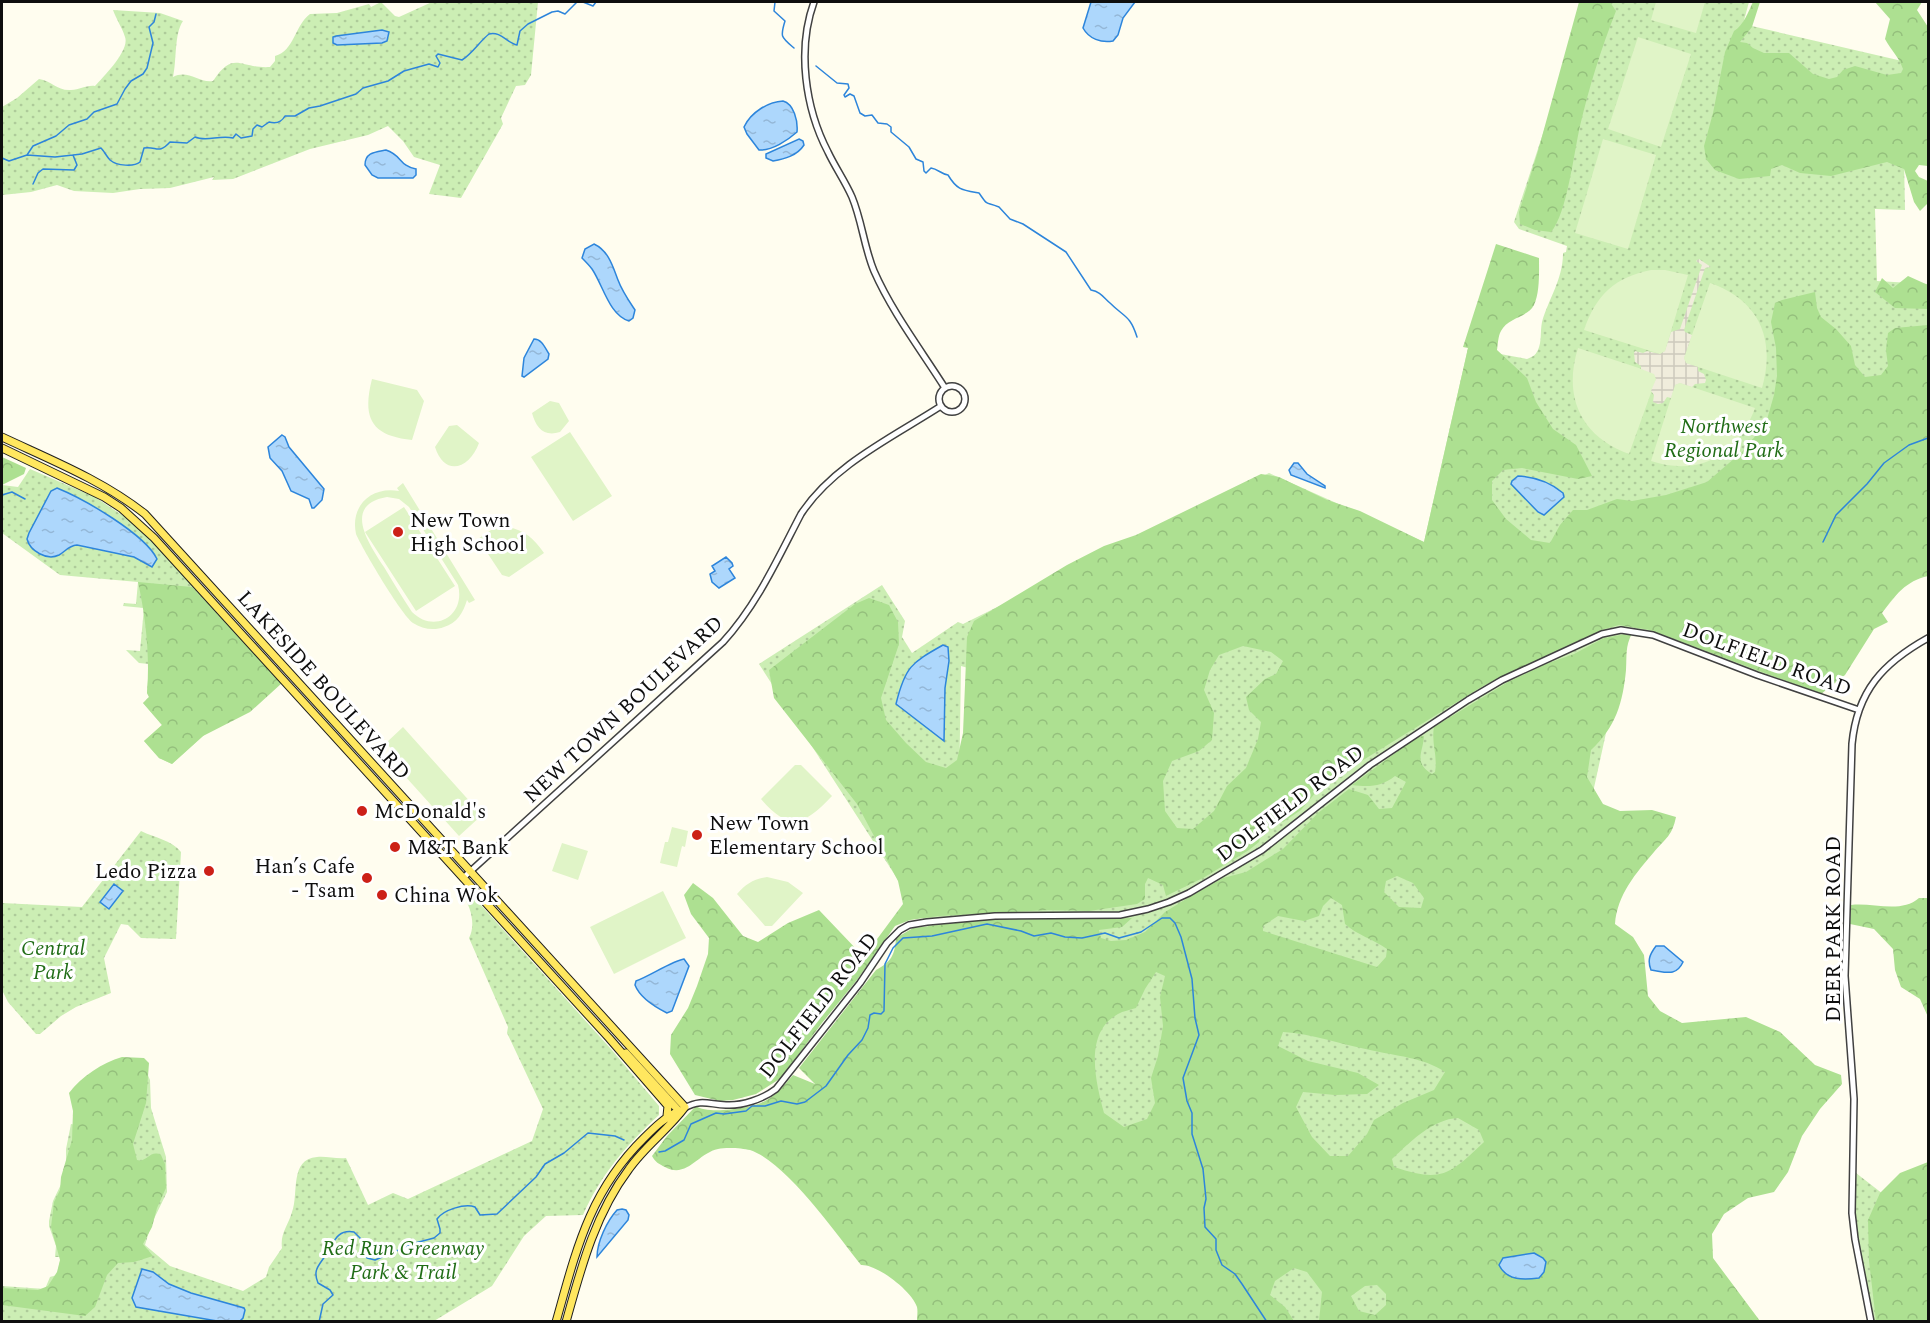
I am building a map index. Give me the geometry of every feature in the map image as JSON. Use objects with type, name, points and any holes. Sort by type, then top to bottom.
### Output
[{"type":"main road","name":"LAKESIDE BOULEVARD","points":[[2,437],[92,479],[145,514],[471,871],[682,1109]]},
{"type":"main road","name":"LAKESIDE BOULEVARD","points":[[2,448],[104,497],[138,522],[609,1038],[666,1103],[667,1116]]},
{"type":"main road","points":[[609,1038],[633,1058],[682,1109]]},
{"type":"main road","points":[[556,1322],[581,1234],[594,1204],[621,1164],[667,1116],[682,1109]]},
{"type":"main road","points":[[566,1322],[593,1233],[606,1205],[630,1167],[682,1109]]},
{"type":"street","points":[[814,2],[807,34],[806,66],[810,100],[820,136],[855,204],[867,253],[881,285],[945,388]]},
{"type":"street","points":[[951,386],[961,389],[964,393],[965,403],[959,411],[944,410],[941,406],[940,395],[945,388],[951,386]]},
{"type":"street","name":"NEW TOWN BOULEVARD","points":[[464,878],[736,627],[752,606],[801,514],[810,500],[827,482],[849,465],[941,406]]},
{"type":"street","name":"DOLFIELD ROAD","points":[[682,1109],[700,1101],[738,1104],[762,1097],[776,1089],[860,983],[887,943],[909,925],[995,916],[1120,915],[1169,902],[1189,893],[1262,850],[1378,758],[1468,700],[1502,680],[1612,630],[1632,630],[1653,635],[1757,675],[1859,710]]},
{"type":"street","name":"DEER PARK ROAD","points":[[1871,1322],[1853,1222],[1854,1099],[1845,983],[1851,752],[1859,710],[1871,686],[1887,666],[1902,653],[1929,638]]},
{"type":"green space","points":[[381,2],[399,17],[432,2],[538,2],[531,75],[525,85],[516,86],[501,118],[503,124],[461,198],[429,194],[440,165],[414,157],[403,141],[388,126],[368,135],[310,149],[233,179],[212,180],[214,177],[170,188],[113,193],[74,191],[57,185],[31,192],[2,195],[2,107],[17,98],[39,79],[66,90],[95,86],[120,56],[126,42],[113,10],[160,13],[183,21],[178,33],[173,77],[188,75],[213,81],[220,71],[232,63],[270,67],[275,61],[275,56],[286,49],[310,14],[337,13],[369,4],[371,7]]},
{"type":"green space","points":[[1579,2],[1610,2],[1616,11],[1587,97],[1569,182],[1557,223],[1551,232],[1535,230],[1520,224],[1519,212]]},
{"type":"green space","name":"Northwest Regional Park","points":[[1586,2],[1749,2],[1743,24],[1928,67],[1904,161],[1905,210],[1875,209],[1877,281],[1928,284],[1928,556],[1816,694],[1654,632],[1627,627],[1613,701],[1509,1176],[1707,1321],[923,1321],[938,942],[759,664],[882,585],[905,621],[902,637],[912,653],[958,622],[963,624],[1269,473],[1424,542],[1468,348],[1527,359],[1535,355],[1540,343],[1542,322],[1561,271],[1563,253],[1566,252],[1567,246],[1519,229],[1514,222]],"holes":[[[961,666],[1091,703],[959,794]]]},
{"type":"green space","points":[[1656,2],[1705,2],[1696,33],[1651,20]]},
{"type":"green space","points":[[1753,2],[1760,2],[1752,27],[1740,42],[1747,43],[1764,53],[1789,53],[1813,74],[1829,79],[1855,66],[1887,75],[1901,73],[1903,69],[1885,39],[1890,19],[1875,2],[1922,2],[1917,10],[1928,27],[1928,166],[1919,165],[1915,171],[1919,177],[1928,181],[1928,203],[1920,211],[1914,202],[1904,169],[1887,162],[1831,176],[1800,173],[1782,165],[1771,169],[1770,176],[1739,179],[1715,170],[1706,159],[1704,146],[1725,52],[1734,31],[1743,22]]},
{"type":"green space","points":[[1638,37],[1691,54],[1661,147],[1608,129]]},
{"type":"green space","points":[[1603,139],[1656,155],[1628,249],[1575,233]]},
{"type":"green space","points":[[1496,244],[1539,258],[1538,288],[1534,305],[1527,313],[1504,326],[1499,335],[1497,350],[1527,378],[1536,402],[1553,429],[1576,445],[1592,476],[1578,479],[1522,468],[1503,470],[1492,481],[1492,500],[1506,519],[1531,540],[1550,543],[1560,525],[1573,510],[1587,510],[1617,499],[1632,501],[1666,495],[1707,482],[1743,451],[1766,423],[1774,395],[1777,376],[1776,348],[1771,322],[1775,303],[1815,292],[1821,317],[1851,346],[1855,365],[1865,377],[1881,375],[1888,366],[1886,350],[1888,333],[1895,328],[1928,325],[1928,576],[1913,581],[1896,595],[1882,613],[1888,622],[1874,629],[1845,675],[1821,694],[1650,630],[1619,625],[1601,630],[1483,686],[1360,762],[1342,766],[1301,810],[1283,822],[1273,818],[1263,828],[1259,842],[1249,850],[1203,878],[1166,896],[1163,885],[1148,878],[1145,884],[1145,899],[1137,904],[1089,911],[1048,910],[939,916],[910,920],[895,926],[857,980],[781,1078],[756,1094],[733,1100],[720,1101],[695,1095],[670,1054],[671,1035],[688,1008],[708,954],[709,938],[691,914],[684,895],[693,883],[713,898],[743,936],[758,942],[788,923],[819,910],[860,953],[869,950],[903,904],[898,881],[857,804],[774,698],[769,670],[855,604],[869,598],[889,605],[898,622],[899,644],[881,698],[886,720],[926,762],[946,768],[957,760],[963,733],[967,637],[974,621],[1067,565],[1104,546],[1136,535],[1261,474],[1279,477],[1327,500],[1360,511],[1424,542],[1468,348],[1463,347]],"holes":[[[1243,646],[1271,652],[1283,661],[1276,674],[1265,679],[1246,697],[1249,710],[1261,722],[1258,739],[1246,768],[1227,786],[1214,811],[1193,829],[1177,828],[1165,811],[1163,781],[1172,761],[1199,751],[1212,740],[1214,713],[1204,690],[1210,670],[1219,655]]]},
{"type":"green space","points":[[1651,270],[1665,270],[1688,275],[1665,351],[1660,354],[1584,330],[1594,307],[1608,290],[1627,277]]},
{"type":"green space","points":[[1908,276],[1928,285],[1928,309],[1895,308],[1875,292],[1882,278],[1893,288]]},
{"type":"green space","points":[[1710,283],[1727,290],[1741,300],[1760,324],[1767,353],[1762,388],[1686,363],[1684,358]]},
{"type":"green space","points":[[1578,348],[1654,373],[1656,379],[1629,454],[1598,437],[1587,425],[1580,412],[1573,382]]},
{"type":"green space","points":[[372,379],[417,390],[424,401],[412,440],[387,434],[373,423],[368,404]]},
{"type":"green space","name":"Northwest Regional Park","points":[[1680,383],[1755,408],[1748,424],[1728,450],[1701,464],[1669,465],[1651,461],[1675,385]]},
{"type":"green space","points":[[550,401],[559,403],[569,421],[560,432],[549,433],[541,430],[532,413]]},
{"type":"green space","points":[[457,425],[479,443],[470,459],[457,466],[451,466],[439,457],[435,447],[449,426]]},
{"type":"green space","points":[[570,432],[612,496],[573,521],[531,457]]},
{"type":"green space","points":[[2,457],[26,468],[24,474],[2,485]]},
{"type":"green space","points":[[30,469],[95,497],[128,519],[153,542],[216,612],[222,719],[172,764],[159,758],[144,741],[162,725],[143,703],[149,697],[147,693],[149,664],[139,663],[126,650],[140,651],[144,608],[123,606],[124,603],[136,604],[138,582],[60,575],[2,533],[2,485],[18,487]]},
{"type":"green space","points":[[403,483],[475,600],[469,603],[467,600],[459,617],[444,627],[424,628],[407,617],[356,534],[356,515],[365,500],[380,492],[399,491],[397,488]],"holes":[[[387,497],[399,499],[409,507],[458,585],[459,596],[453,613],[438,621],[421,618],[412,612],[372,548],[363,527],[362,517],[365,508],[373,501]]]},
{"type":"green space","points":[[404,507],[455,586],[416,611],[365,532]]},
{"type":"green space","points":[[505,526],[528,535],[544,553],[509,577],[502,575],[478,539],[491,530]]},
{"type":"green space","points":[[138,582],[192,587],[282,683],[250,712],[203,736],[172,764],[159,758],[144,741],[162,725],[143,703],[149,697],[147,693],[148,651]]},
{"type":"green space","points":[[1632,633],[1627,647],[1625,682],[1617,713],[1607,732],[1591,750],[1587,777],[1603,804],[1620,811],[1652,810],[1676,817],[1673,829],[1628,885],[1619,903],[1615,924],[1633,937],[1644,955],[1648,996],[1660,1011],[1682,1023],[1746,1017],[1780,1032],[1815,1065],[1841,1075],[1842,1084],[1820,1109],[1802,1136],[1788,1172],[1774,1192],[1748,1198],[1724,1214],[1712,1234],[1713,1258],[1760,1321],[1319,1321],[1322,1292],[1307,1272],[1294,1268],[1275,1281],[1270,1295],[1285,1307],[1294,1321],[917,1321],[917,1307],[901,1286],[876,1269],[861,1265],[795,1184],[764,1157],[747,1149],[721,1148],[711,1151],[680,1170],[665,1167],[654,1160],[652,1156],[667,1136],[696,1106],[702,1109],[720,1110],[759,1104],[773,1096],[793,1075],[815,1084],[799,1068],[876,970],[891,957],[895,949],[896,938],[913,928],[983,920],[1132,918],[1122,927],[1099,930],[1101,938],[1111,941],[1126,940],[1145,932],[1165,912],[1191,896],[1223,878],[1246,872],[1283,849],[1318,813],[1349,789],[1368,795],[1379,809],[1392,808],[1406,782],[1395,776],[1375,785],[1352,785],[1417,737],[1424,736],[1421,761],[1426,770],[1432,774],[1436,766],[1434,727],[1508,682],[1574,654],[1604,638]],"holes":[[[1397,876],[1413,883],[1424,898],[1421,908],[1399,907],[1384,892],[1386,881]],[[1331,898],[1342,905],[1345,924],[1387,949],[1386,957],[1377,967],[1263,931],[1263,926],[1278,916],[1304,921],[1319,916],[1323,906]],[[1156,972],[1165,976],[1160,997],[1163,1026],[1158,1056],[1151,1078],[1155,1103],[1147,1119],[1124,1127],[1104,1113],[1096,1074],[1096,1046],[1107,1022],[1120,1013],[1136,1008]],[[1283,1032],[1294,1033],[1418,1060],[1445,1072],[1434,1090],[1403,1103],[1374,1120],[1367,1134],[1348,1156],[1330,1156],[1312,1137],[1296,1107],[1303,1092],[1335,1095],[1367,1094],[1379,1085],[1358,1073],[1308,1061],[1278,1046]],[[1458,1118],[1479,1130],[1484,1142],[1453,1169],[1444,1173],[1423,1174],[1394,1167],[1392,1159],[1422,1132],[1440,1122]],[[1377,1285],[1386,1294],[1386,1305],[1375,1315],[1359,1311],[1351,1296],[1365,1286]]]},
{"type":"green space","points":[[403,727],[482,815],[459,836],[404,775],[410,769],[386,743]]},
{"type":"green space","points":[[795,765],[801,765],[832,796],[813,813],[797,821],[780,817],[761,799]]},
{"type":"green space","points":[[672,827],[688,831],[685,847],[682,846],[677,867],[660,863],[665,842],[668,842]]},
{"type":"green space","name":"Central Park","points":[[141,831],[168,842],[181,852],[176,939],[141,938],[128,925],[121,924],[104,958],[111,993],[76,1007],[61,1016],[40,1034],[36,1034],[8,1002],[2,990],[2,903],[82,907]]},
{"type":"green space","points":[[562,843],[588,851],[578,880],[552,871]]},
{"type":"green space","points":[[767,877],[788,882],[803,893],[772,926],[765,926],[737,894],[750,882]]},
{"type":"green space","points":[[663,891],[686,938],[614,974],[590,927]]},
{"type":"green space","name":"Red Run Greenway Park & Trail","points":[[463,894],[471,894],[611,1049],[659,1106],[659,1115],[615,1161],[583,1215],[546,1216],[524,1236],[492,1286],[434,1321],[2,1321],[2,1286],[45,1289],[50,1277],[57,1275],[61,1257],[55,1257],[56,1246],[49,1221],[53,1201],[66,1174],[66,1149],[71,1124],[76,1125],[147,1073],[150,1080],[151,1108],[166,1157],[167,1192],[151,1225],[145,1245],[170,1266],[243,1291],[266,1277],[269,1267],[282,1248],[283,1234],[294,1205],[299,1171],[308,1159],[346,1158],[368,1205],[393,1193],[408,1199],[532,1141],[543,1109],[507,1033],[508,1027],[469,938],[472,916]]},
{"type":"green space","points":[[1919,898],[1928,898],[1928,1017],[1920,999],[1901,987],[1895,970],[1893,949],[1874,929],[1850,924],[1851,905],[1895,906],[1912,903]]},
{"type":"green space","points":[[122,1057],[144,1058],[149,1063],[146,1103],[133,1144],[137,1160],[157,1154],[161,1155],[165,1164],[166,1188],[152,1227],[143,1244],[153,1256],[134,1262],[118,1263],[107,1275],[95,1307],[85,1316],[2,1305],[2,1288],[38,1290],[48,1286],[57,1272],[60,1260],[51,1227],[54,1202],[60,1190],[61,1177],[72,1140],[73,1111],[69,1093],[93,1071]]},
{"type":"green space","points":[[1928,1162],[1928,1321],[1876,1321],[1869,1261],[1868,1220],[1880,1193],[1900,1173]]},
{"type":"green space","points":[[1856,1173],[1928,1229],[1928,1321],[1874,1321],[1857,1234]]},
{"type":"shaded area","points":[[1699,259],[1711,267],[1705,268],[1684,330],[1692,335],[1684,358],[1686,363],[1698,367],[1698,371],[1704,374],[1706,380],[1705,383],[1695,384],[1692,387],[1680,383],[1675,385],[1671,398],[1667,397],[1663,403],[1658,404],[1653,402],[1654,395],[1651,391],[1656,379],[1654,374],[1641,369],[1641,366],[1635,362],[1634,353],[1635,351],[1643,353],[1647,351],[1660,354],[1665,351],[1671,332],[1680,329],[1702,265],[1696,261]]},
{"type":"water","points":[[1091,2],[1135,2],[1123,18],[1118,35],[1113,41],[1096,39],[1083,28]]},
{"type":"water","points":[[382,30],[389,32],[387,41],[382,43],[337,45],[333,43],[333,37],[336,36]]},
{"type":"water","points":[[783,101],[794,113],[797,132],[774,147],[759,150],[744,127],[760,109]]},
{"type":"water","points":[[799,139],[804,145],[794,154],[773,161],[766,158],[766,154]]},
{"type":"water","points":[[386,150],[410,168],[416,169],[416,175],[413,178],[378,178],[372,175],[365,165],[367,157],[372,153]]},
{"type":"water","points":[[594,244],[607,255],[635,310],[633,318],[629,321],[616,313],[592,269],[582,258],[585,249]]},
{"type":"water","points":[[534,339],[543,344],[549,354],[548,359],[524,377],[522,376],[524,358]]},
{"type":"water","points":[[282,435],[289,447],[324,489],[322,500],[314,508],[309,499],[291,491],[282,471],[270,458],[268,447]]},
{"type":"water","points":[[1294,463],[1298,463],[1307,474],[1325,488],[1291,475],[1289,470]]},
{"type":"water","points":[[1518,476],[1548,483],[1563,493],[1564,497],[1544,515],[1538,512],[1511,484]]},
{"type":"water","points":[[57,488],[82,500],[127,528],[150,549],[157,559],[152,567],[134,557],[77,545],[71,546],[54,557],[44,556],[35,551],[27,539],[29,533],[51,491]]},
{"type":"water","points":[[726,557],[732,563],[733,566],[729,569],[735,578],[719,588],[712,582],[710,574],[715,571],[712,566]]},
{"type":"water","points":[[943,645],[948,647],[949,661],[945,688],[944,741],[896,704],[906,674],[911,667]]},
{"type":"water","points":[[114,884],[123,891],[109,909],[100,902]]},
{"type":"water","points":[[1656,946],[1664,946],[1683,962],[1677,970],[1670,972],[1651,970],[1650,957]]},
{"type":"water","points":[[684,959],[689,966],[672,1011],[667,1013],[644,998],[637,990],[636,981]]},
{"type":"water","points":[[617,1210],[626,1210],[629,1215],[628,1220],[597,1257],[606,1226]]},
{"type":"water","points":[[1534,1253],[1546,1262],[1544,1272],[1539,1278],[1511,1277],[1499,1265],[1503,1258]]},
{"type":"water","points":[[142,1269],[153,1272],[169,1284],[191,1293],[244,1308],[243,1318],[240,1321],[217,1321],[136,1307],[132,1298]]},
{"type":"waterway","points":[[2,158],[9,161],[27,155],[55,157],[82,154],[101,148],[113,162],[130,165],[140,162],[144,148],[160,149],[170,142],[187,143],[195,137],[233,138],[236,134],[241,138],[252,136],[253,129],[257,125],[262,127],[269,122],[278,122],[285,116],[295,116],[309,108],[356,94],[363,88],[388,81],[404,71],[429,64],[438,67],[440,63],[436,56],[438,54],[462,60],[489,34],[497,34],[517,45],[520,31],[528,24],[552,12],[558,11],[565,14],[577,2]]},
{"type":"waterway","points":[[583,2],[593,6],[596,2]]},
{"type":"waterway","points":[[775,2],[774,11],[785,21],[783,36],[794,48]]},
{"type":"waterway","points":[[27,155],[33,146],[56,136],[69,125],[87,119],[94,112],[117,104],[131,81],[143,74],[147,68],[153,43],[149,27],[154,22],[156,14]]},
{"type":"waterway","points":[[816,66],[837,83],[848,84],[849,88],[845,97],[850,94],[854,96],[860,113],[865,116],[872,115],[878,123],[891,127],[891,132],[909,147],[916,159],[923,162],[926,173],[931,168],[948,175],[957,186],[979,193],[986,202],[999,207],[1010,219],[1023,224],[1066,252],[1091,290],[1102,295],[1126,317],[1137,337]]},
{"type":"waterway","points":[[33,184],[38,173],[43,169],[74,170],[77,165],[73,155]]},
{"type":"waterway","points":[[1823,542],[1836,515],[1884,463],[1909,445],[1928,438]]},
{"type":"waterway","points":[[2,495],[12,492],[25,499]]},
{"type":"waterway","points":[[659,1152],[684,1140],[691,1124],[716,1113],[746,1111],[752,1106],[765,1106],[781,1101],[797,1104],[805,1102],[826,1086],[862,1040],[868,1028],[870,1015],[881,1014],[884,1011],[885,964],[893,948],[903,938],[932,936],[987,924],[1034,936],[1051,933],[1082,938],[1105,933],[1119,938],[1141,932],[1162,918],[1170,918],[1175,923],[1181,937],[1192,979],[1195,1018],[1199,1035],[1183,1078],[1187,1101],[1192,1113],[1192,1134],[1203,1169],[1206,1199],[1205,1227],[1216,1239],[1216,1250],[1222,1265],[1235,1274],[1267,1322]]},
{"type":"waterway","points":[[319,1322],[323,1304],[333,1295],[330,1290],[318,1283],[316,1271],[340,1234],[354,1232],[363,1241],[367,1258],[375,1260],[415,1243],[434,1238],[440,1233],[437,1219],[454,1208],[471,1206],[475,1207],[480,1215],[497,1214],[536,1177],[545,1164],[564,1153],[588,1133],[615,1136],[624,1140]]},
{"type":"place","name":"New Town High School","points":[[398,532]]},
{"type":"place","name":"McDonald's","points":[[362,811]]},
{"type":"place","name":"New Town Elementary School","points":[[697,835]]},
{"type":"place","name":"M&T Bank","points":[[395,847]]},
{"type":"place","name":"Ledo Pizza","points":[[209,871]]},
{"type":"place","name":"Han’s Cafe - Tsam","points":[[367,878]]},
{"type":"place","name":"China Wok","points":[[382,895]]}]
